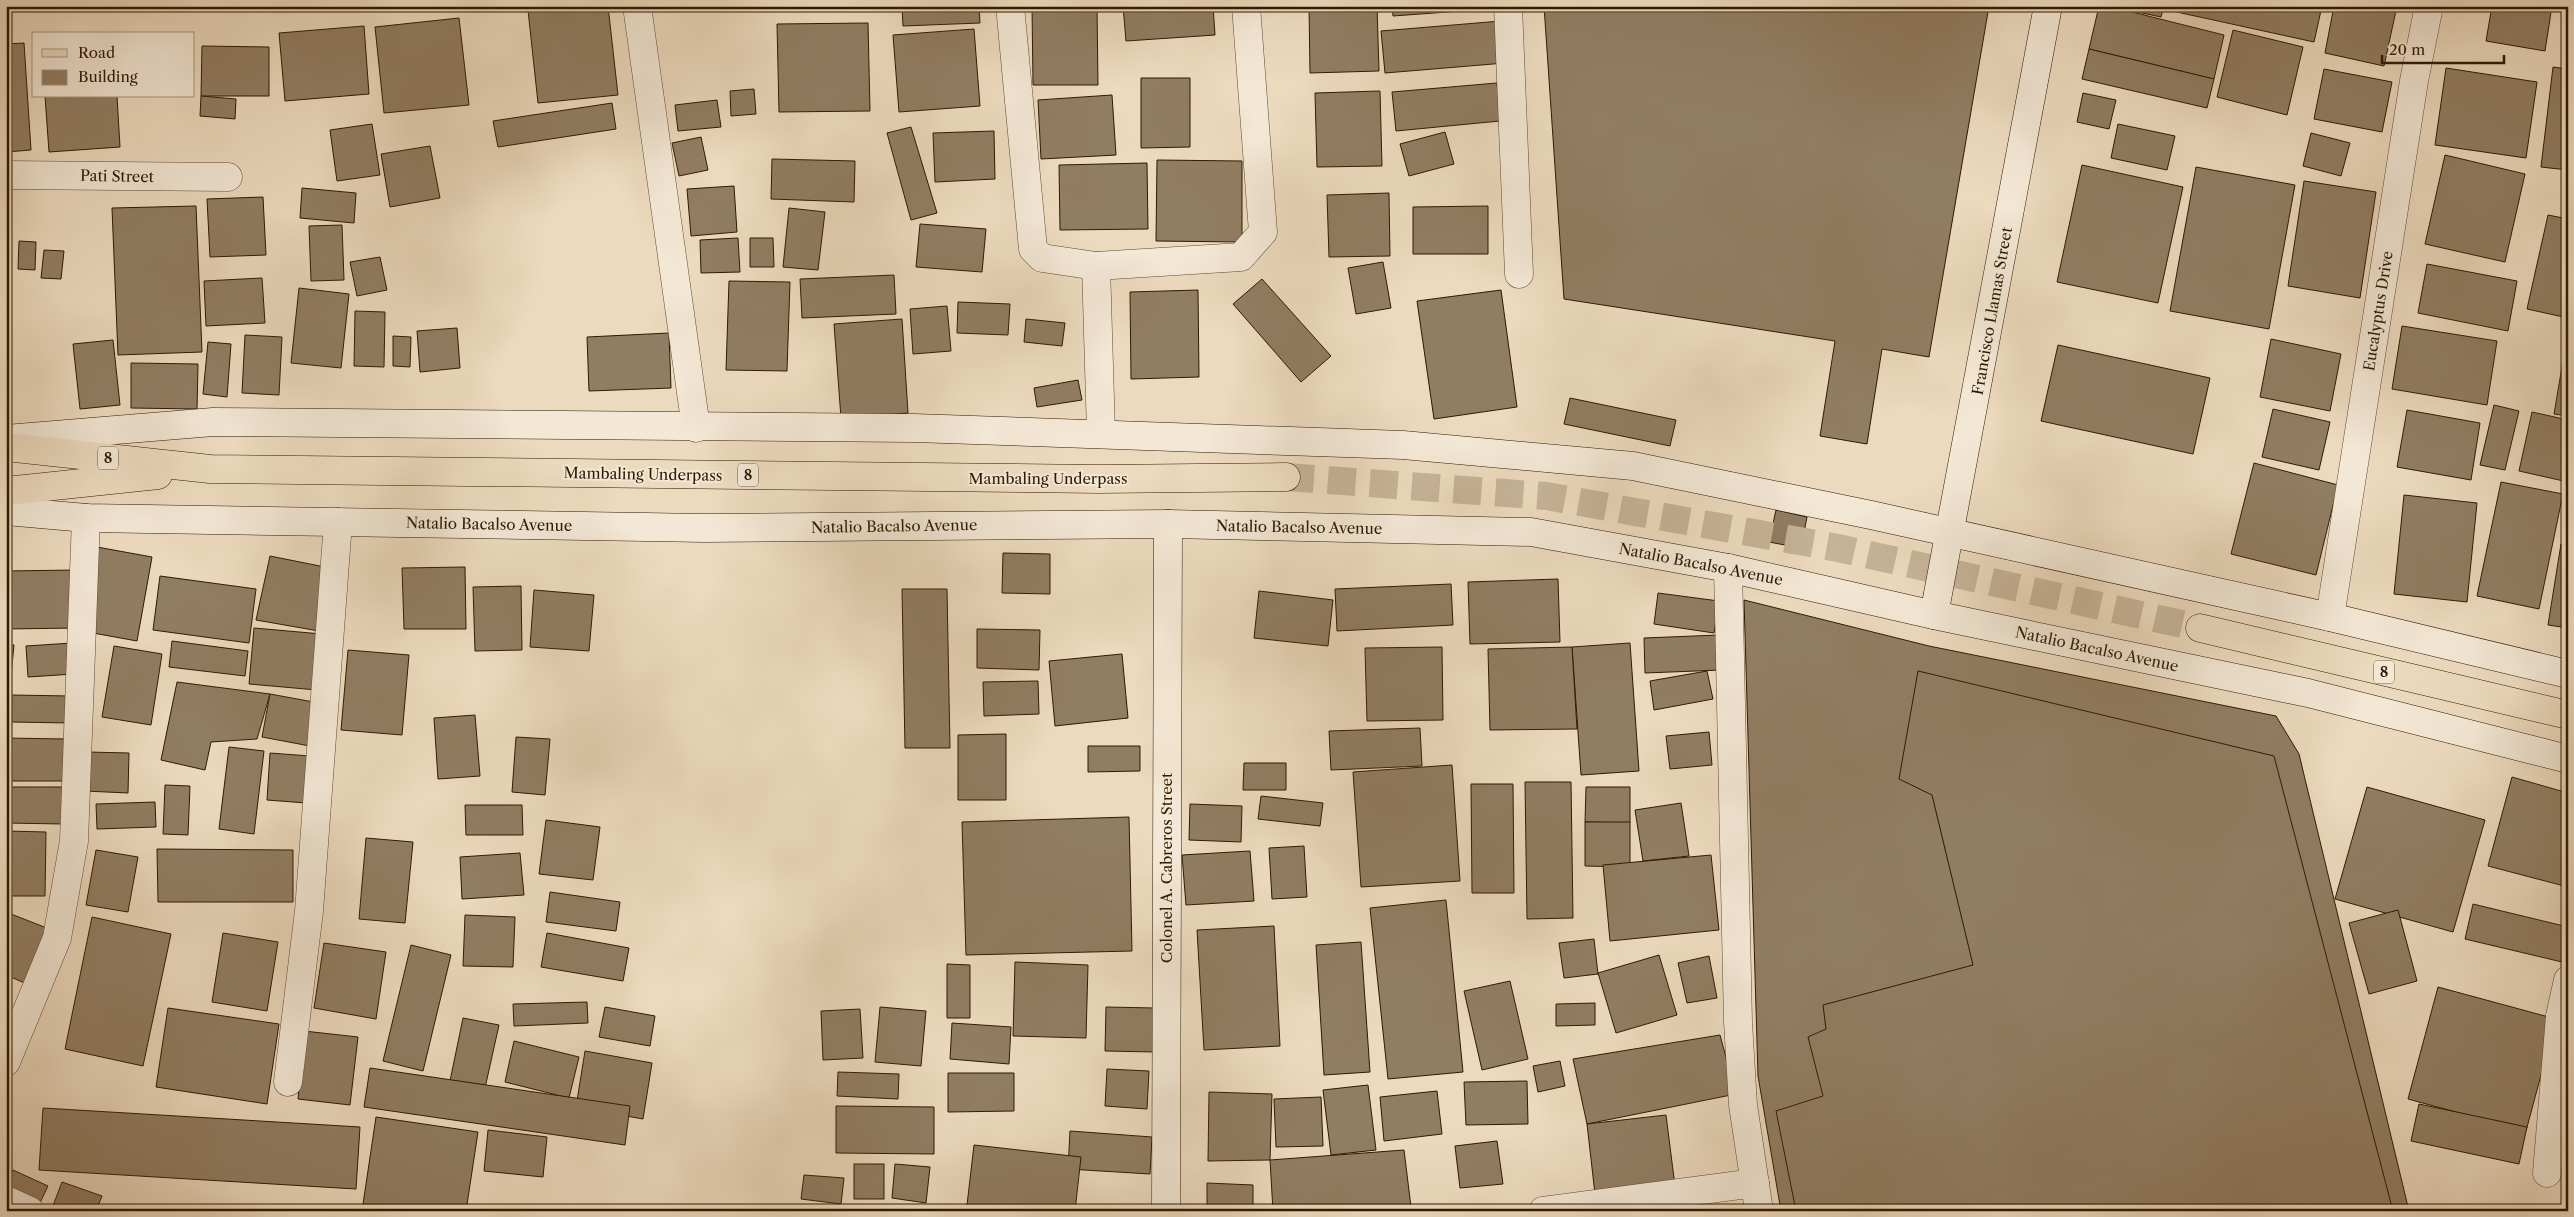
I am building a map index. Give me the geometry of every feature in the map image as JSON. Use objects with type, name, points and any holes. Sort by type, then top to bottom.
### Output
[{"type":"main road","points":[[637,6],[696,428]]},
{"type":"main road","points":[[1010,6],[1033,249],[1042,258],[1096,266],[1241,257],[1263,232],[1246,6]]},
{"type":"main road","points":[[1508,6],[1519,274]]},
{"type":"main road","name":"Francisco Llamas Street","points":[[1934,615],[2048,6]]},
{"type":"main road","name":"Eucalyptus Drive","points":[[2330,617],[2414,82],[2429,6]]},
{"type":"main road","name":"Pati Street","points":[[6,175],[228,177]]},
{"type":"main road","points":[[1096,266],[1101,434]]},
{"type":"main road","name":"8","points":[[6,439],[213,422],[696,428],[914,428],[1403,445],[1633,466],[1951,532],[2330,617],[2568,674]]},
{"type":"main road","name":"8","points":[[6,446],[210,469]]},
{"type":"main road","name":"8","points":[[6,491],[210,469]]},
{"type":"main road","name":"Mambaling Underpass","points":[[210,469],[1099,479],[1286,477]]},
{"type":"main road","name":"Natalio Bacalso Avenue","points":[[6,511],[18,514],[86,518],[705,528],[1168,524],[1531,532],[1728,568],[1934,615],[2308,693],[2568,759]]},
{"type":"main road","points":[[6,1062],[57,938],[74,841],[86,518]]},
{"type":"main road","points":[[288,1082],[309,911],[338,522]]},
{"type":"main road","name":"Colonel A. Cabreros Street","points":[[1166,1211],[1168,524]]},
{"type":"main road","points":[[1728,568],[1738,1022],[1743,1105],[1759,1211]]},
{"type":"main road","name":"8","points":[[2200,628],[2568,715]]},
{"type":"main road","points":[[2547,1173],[2560,1016],[2568,980]]},
{"type":"main road","points":[[1543,1211],[1755,1183]]},
{"type":"main road","points":[[6,1200],[30,1211]]},
{"type":"building","points":[[564,6],[608,6],[618,95],[538,103],[528,10]]},
{"type":"building","points":[[902,6],[979,6],[980,23],[903,26]]},
{"type":"building","points":[[1032,6],[1097,6],[1098,85],[1033,85]]},
{"type":"building","points":[[1123,6],[1213,6],[1215,35],[1126,41]]},
{"type":"building","points":[[1309,6],[1377,6],[1379,71],[1310,73]]},
{"type":"building","points":[[1392,6],[1502,6],[1502,8],[1393,16]]},
{"type":"building","points":[[1544,6],[1989,6],[1929,357],[1882,349],[1867,444],[1820,436],[1835,341],[1564,299]]},
{"type":"building","points":[[2099,6],[2108,6],[2224,35],[2214,79],[2089,49]]},
{"type":"building","points":[[2109,6],[2164,6],[2161,17]]},
{"type":"building","points":[[2164,6],[2322,6],[2314,42],[2163,9]]},
{"type":"building","points":[[2334,6],[2397,6],[2384,66],[2325,53]]},
{"type":"building","points":[[2492,6],[2552,6],[2545,51],[2486,41]]},
{"type":"building","points":[[2568,11],[2568,37],[2563,36]]},
{"type":"building","points":[[459,18],[469,105],[384,113],[375,27]]},
{"type":"building","points":[[1501,21],[1505,63],[1385,73],[1381,31]]},
{"type":"building","points":[[868,23],[870,111],[779,112],[777,24]]},
{"type":"building","points":[[364,26],[369,94],[285,101],[279,33]]},
{"type":"building","points":[[974,29],[980,106],[899,112],[893,35]]},
{"type":"building","points":[[2233,30],[2303,47],[2287,115],[2217,97]]},
{"type":"building","points":[[24,43],[31,150],[6,152],[6,44]]},
{"type":"building","points":[[202,46],[269,47],[269,96],[201,96]]},
{"type":"building","points":[[2089,49],[2214,79],[2207,108],[2082,79]]},
{"type":"building","points":[[2553,67],[2568,69],[2568,170],[2541,167]]},
{"type":"building","points":[[2446,68],[2537,82],[2526,158],[2435,145]]},
{"type":"building","points":[[2324,69],[2392,82],[2382,132],[2314,119]]},
{"type":"building","points":[[1141,78],[1190,78],[1190,147],[1141,148]]},
{"type":"building","points":[[1497,83],[1500,121],[1396,131],[1392,92]]},
{"type":"building","points":[[754,89],[756,114],[731,116],[730,91]]},
{"type":"building","points":[[1380,91],[1382,166],[1317,167],[1315,93]]},
{"type":"building","points":[[2083,93],[2116,100],[2109,129],[2077,122]]},
{"type":"building","points":[[1112,95],[1116,155],[1041,159],[1038,100]]},
{"type":"building","points":[[201,96],[236,99],[235,119],[200,116]]},
{"type":"building","points":[[45,98],[117,98],[120,147],[49,152]]},
{"type":"building","points":[[717,100],[721,127],[678,131],[675,105]]},
{"type":"building","points":[[612,103],[616,129],[498,147],[493,121]]},
{"type":"building","points":[[372,124],[380,175],[337,181],[330,130]]},
{"type":"building","points":[[2118,124],[2175,136],[2167,170],[2111,158]]},
{"type":"building","points":[[911,127],[937,213],[911,220],[887,133]]},
{"type":"building","points":[[994,131],[995,179],[935,182],[933,133]]},
{"type":"building","points":[[1445,132],[1454,164],[1409,176],[1400,144]]},
{"type":"building","points":[[2311,133],[2350,143],[2341,176],[2303,166]]},
{"type":"building","points":[[701,137],[708,170],[679,176],[672,143]]},
{"type":"building","points":[[430,146],[440,198],[390,207],[381,154]]},
{"type":"building","points":[[2445,155],[2525,174],[2505,262],[2425,244]]},
{"type":"building","points":[[772,159],[855,161],[854,202],[771,199]]},
{"type":"building","points":[[1157,160],[1242,161],[1242,242],[1156,241]]},
{"type":"building","points":[[1147,163],[1148,229],[1060,230],[1059,165]]},
{"type":"building","points":[[2082,165],[2183,187],[2158,303],[2057,282]]},
{"type":"building","points":[[2196,167],[2295,185],[2269,329],[2170,311]]},
{"type":"building","points":[[2304,181],[2376,192],[2360,298],[2288,286]]},
{"type":"building","points":[[734,186],[737,232],[691,236],[687,189]]},
{"type":"building","points":[[302,188],[356,193],[354,223],[300,218]]},
{"type":"building","points":[[1389,193],[1390,256],[1329,257],[1327,195]]},
{"type":"building","points":[[263,197],[266,255],[210,257],[207,199]]},
{"type":"building","points":[[196,206],[202,352],[118,355],[112,208]]},
{"type":"building","points":[[1488,206],[1488,254],[1413,254],[1413,207]]},
{"type":"building","points":[[789,208],[825,212],[818,270],[783,267]]},
{"type":"building","points":[[2548,215],[2568,219],[2568,318],[2527,309]]},
{"type":"building","points":[[920,224],[986,229],[982,272],[916,267]]},
{"type":"building","points":[[342,225],[344,280],[311,281],[309,226]]},
{"type":"building","points":[[738,238],[740,272],[701,273],[700,240]]},
{"type":"building","points":[[750,238],[773,238],[774,267],[750,267]]},
{"type":"building","points":[[19,241],[36,242],[35,270],[18,269]]},
{"type":"building","points":[[44,250],[64,251],[61,279],[41,278]]},
{"type":"building","points":[[380,257],[387,290],[357,296],[350,262]]},
{"type":"building","points":[[1383,262],[1391,308],[1356,314],[1348,268]]},
{"type":"building","points":[[2427,264],[2517,281],[2508,331],[2418,313]]},
{"type":"building","points":[[894,275],[896,314],[802,318],[800,279]]},
{"type":"building","points":[[262,278],[265,323],[206,326],[204,281]]},
{"type":"building","points":[[1262,279],[1331,356],[1301,382],[1233,304]]},
{"type":"building","points":[[729,281],[790,282],[787,371],[726,370]]},
{"type":"building","points":[[299,288],[349,294],[341,368],[291,363]]},
{"type":"building","points":[[1198,290],[1199,377],[1131,379],[1130,292]]},
{"type":"building","points":[[1501,290],[1517,407],[1434,419],[1417,301]]},
{"type":"building","points":[[958,302],[1010,304],[1008,335],[957,333]]},
{"type":"building","points":[[947,306],[951,351],[913,354],[910,309]]},
{"type":"building","points":[[355,311],[385,312],[384,367],[354,366]]},
{"type":"building","points":[[902,319],[908,413],[841,418],[834,324]]},
{"type":"building","points":[[1026,319],[1065,323],[1062,346],[1024,342]]},
{"type":"building","points":[[6,325],[9,325],[6,371]]},
{"type":"building","points":[[2402,326],[2497,341],[2487,405],[2392,389]]},
{"type":"building","points":[[457,328],[460,368],[420,372],[417,331]]},
{"type":"building","points":[[669,333],[671,388],[589,391],[587,337]]},
{"type":"building","points":[[245,335],[282,337],[279,395],[242,393]]},
{"type":"building","points":[[393,336],[411,337],[410,367],[393,366]]},
{"type":"building","points":[[2271,339],[2341,354],[2330,411],[2260,397]]},
{"type":"building","points":[[113,340],[120,405],[80,409],[73,344]]},
{"type":"building","points":[[208,342],[231,344],[227,397],[203,394]]},
{"type":"building","points":[[2058,345],[2210,378],[2193,454],[2041,421]]},
{"type":"building","points":[[2564,355],[2568,356],[2568,416],[2554,414]]},
{"type":"building","points":[[131,363],[198,364],[197,409],[131,408]]},
{"type":"building","points":[[1078,380],[1082,400],[1037,407],[1034,388]]},
{"type":"building","points":[[1570,398],[1676,420],[1670,446],[1564,424]]},
{"type":"building","points":[[2494,405],[2519,411],[2505,470],[2480,465]]},
{"type":"building","points":[[2273,409],[2330,422],[2319,470],[2262,457]]},
{"type":"building","points":[[2407,410],[2480,423],[2471,480],[2397,467]]},
{"type":"building","points":[[2532,412],[2568,420],[2568,482],[2519,471]]},
{"type":"building","points":[[2254,463],[2338,485],[2316,575],[2231,554]]},
{"type":"building","points":[[2501,482],[2563,494],[2539,609],[2477,596]]},
{"type":"building","points":[[2404,495],[2477,503],[2467,602],[2394,594]]},
{"type":"building","points":[[1776,510],[1807,517],[1801,548],[1769,542]]},
{"type":"building","points":[[2561,544],[2568,545],[2568,628],[2548,625]]},
{"type":"building","points":[[97,547],[152,557],[137,641],[82,631]]},
{"type":"building","points":[[1003,553],[1050,554],[1050,594],[1002,593]]},
{"type":"building","points":[[270,556],[330,568],[319,631],[256,620]]},
{"type":"building","points":[[465,567],[466,629],[404,629],[402,568]]},
{"type":"building","points":[[75,570],[76,628],[6,629],[6,571]]},
{"type":"building","points":[[160,576],[256,589],[249,643],[153,630]]},
{"type":"building","points":[[1558,579],[1560,642],[1470,644],[1468,582]]},
{"type":"building","points":[[1451,584],[1453,625],[1337,631],[1335,589]]},
{"type":"building","points":[[521,586],[522,650],[475,651],[473,587]]},
{"type":"building","points":[[902,589],[947,589],[950,748],[905,748]]},
{"type":"building","points":[[534,590],[594,595],[589,651],[530,647]]},
{"type":"building","points":[[1259,591],[1333,600],[1328,646],[1254,638]]},
{"type":"building","points":[[1658,593],[1719,601],[1714,633],[1654,624]]},
{"type":"building","points":[[1744,600],[1929,646],[2276,716],[2299,754],[2409,1211],[1781,1211],[1758,1076]]},
{"type":"building","points":[[254,628],[322,634],[317,690],[249,684]]},
{"type":"building","points":[[977,629],[1040,630],[1039,670],[977,668]]},
{"type":"building","points":[[1719,635],[1721,670],[1645,673],[1644,638]]},
{"type":"building","points":[[172,641],[248,651],[245,676],[169,667]]},
{"type":"building","points":[[72,643],[74,674],[28,677],[26,646]]},
{"type":"building","points":[[1630,643],[1639,771],[1581,775],[1572,647]]},
{"type":"building","points":[[6,644],[14,645],[6,728]]},
{"type":"building","points":[[114,646],[162,654],[151,725],[102,717]]},
{"type":"building","points":[[1442,647],[1443,720],[1367,721],[1365,648]]},
{"type":"building","points":[[1572,647],[1577,729],[1490,730],[1488,649]]},
{"type":"building","points":[[348,650],[409,655],[402,735],[341,730]]},
{"type":"building","points":[[1122,654],[1128,718],[1055,726],[1049,661]]},
{"type":"building","points":[[1707,671],[1713,699],[1654,710],[1650,681]]},
{"type":"building","points":[[1918,671],[2274,756],[2393,1211],[1796,1211],[1776,1111],[1823,1096],[1808,1037],[1826,1029],[1823,1005],[1973,965],[1932,795],[1899,779]]},
{"type":"building","points":[[1038,681],[1039,714],[984,716],[983,682]]},
{"type":"building","points":[[177,682],[270,694],[257,739],[211,742],[205,770],[161,760]]},
{"type":"building","points":[[270,694],[319,703],[310,746],[262,737]]},
{"type":"building","points":[[12,695],[70,696],[70,723],[12,722]]},
{"type":"building","points":[[475,715],[480,776],[438,779],[434,718]]},
{"type":"building","points":[[1420,728],[1422,766],[1331,770],[1329,731]]},
{"type":"building","points":[[1709,732],[1712,765],[1670,769],[1666,736]]},
{"type":"building","points":[[1006,734],[1006,800],[958,800],[958,735]]},
{"type":"building","points":[[516,737],[550,739],[545,795],[512,792]]},
{"type":"building","points":[[6,738],[66,739],[66,781],[6,781]]},
{"type":"building","points":[[1088,746],[1140,746],[1140,771],[1088,772]]},
{"type":"building","points":[[229,747],[264,751],[254,834],[219,829]]},
{"type":"building","points":[[87,752],[129,753],[128,793],[85,791]]},
{"type":"building","points":[[270,753],[310,756],[306,803],[267,800]]},
{"type":"building","points":[[1244,763],[1286,763],[1286,790],[1243,790]]},
{"type":"building","points":[[1452,765],[1460,881],[1361,887],[1353,772]]},
{"type":"building","points":[[2512,777],[2568,793],[2568,887],[2488,866]]},
{"type":"building","points":[[1525,782],[1571,782],[1573,918],[1527,919]]},
{"type":"building","points":[[1471,784],[1513,784],[1514,893],[1472,893]]},
{"type":"building","points":[[165,785],[190,786],[188,835],[163,834]]},
{"type":"building","points":[[6,787],[63,787],[63,824],[6,823]]},
{"type":"building","points":[[1586,787],[1630,787],[1630,823],[1585,822]]},
{"type":"building","points":[[2367,787],[2485,820],[2453,932],[2335,899]]},
{"type":"building","points":[[1261,796],[1323,803],[1320,826],[1258,819]]},
{"type":"building","points":[[155,802],[156,827],[97,829],[96,804]]},
{"type":"building","points":[[1681,803],[1689,856],[1643,861],[1635,810]]},
{"type":"building","points":[[1190,804],[1242,806],[1241,842],[1189,840]]},
{"type":"building","points":[[465,805],[522,805],[523,835],[466,835]]},
{"type":"building","points":[[1129,817],[1132,951],[966,955],[962,822]]},
{"type":"building","points":[[546,820],[600,827],[593,880],[539,874]]},
{"type":"building","points":[[1585,822],[1630,822],[1630,867],[1585,866]]},
{"type":"building","points":[[6,831],[46,832],[45,896],[6,896]]},
{"type":"building","points":[[366,838],[413,842],[405,923],[359,919]]},
{"type":"building","points":[[1304,846],[1307,897],[1272,899],[1269,848]]},
{"type":"building","points":[[157,849],[293,850],[293,902],[158,902]]},
{"type":"building","points":[[96,850],[138,857],[128,912],[86,905]]},
{"type":"building","points":[[1250,851],[1254,901],[1186,905],[1182,855]]},
{"type":"building","points":[[520,853],[524,895],[462,899],[460,857]]},
{"type":"building","points":[[1711,855],[1719,930],[1610,941],[1603,865]]},
{"type":"building","points":[[550,892],[620,902],[616,931],[546,922]]},
{"type":"building","points":[[1446,900],[1463,1072],[1388,1079],[1370,908]]},
{"type":"building","points":[[2473,904],[2568,927],[2568,938],[2562,962],[2465,939]]},
{"type":"building","points":[[2398,910],[2417,981],[2369,994],[2349,923]]},
{"type":"building","points":[[6,912],[57,932],[34,987],[6,975]]},
{"type":"building","points":[[465,915],[515,917],[513,967],[463,966]]},
{"type":"building","points":[[92,917],[171,934],[143,1066],[65,1049]]},
{"type":"building","points":[[1274,926],[1280,1046],[1204,1050],[1197,930]]},
{"type":"building","points":[[223,933],[278,942],[267,1011],[212,1002]]},
{"type":"building","points":[[547,933],[629,948],[623,981],[541,967]]},
{"type":"building","points":[[1594,939],[1598,974],[1564,978],[1559,943]]},
{"type":"building","points":[[1361,942],[1370,1072],[1324,1075],[1316,945]]},
{"type":"building","points":[[324,943],[386,952],[376,1019],[314,1008]]},
{"type":"building","points":[[411,945],[451,955],[423,1071],[383,1061]]},
{"type":"building","points":[[1659,955],[1677,1015],[1616,1033],[1598,973]]},
{"type":"building","points":[[1709,956],[1717,998],[1687,1003],[1678,963]]},
{"type":"building","points":[[1015,962],[1088,965],[1086,1038],[1013,1036]]},
{"type":"building","points":[[947,964],[970,965],[970,1018],[947,1018]]},
{"type":"building","points":[[1510,981],[1528,1059],[1482,1070],[1464,991]]},
{"type":"building","points":[[2438,987],[2556,1019],[2526,1131],[2408,1099]]},
{"type":"building","points":[[6,1001],[11,1003],[6,1013]]},
{"type":"building","points":[[587,1002],[588,1023],[514,1026],[513,1004]]},
{"type":"building","points":[[1595,1003],[1595,1025],[1556,1026],[1556,1004]]},
{"type":"building","points":[[605,1007],[655,1016],[650,1046],[599,1037]]},
{"type":"building","points":[[880,1007],[926,1011],[921,1066],[875,1062]]},
{"type":"building","points":[[1106,1007],[1155,1008],[1155,1052],[1105,1051]]},
{"type":"building","points":[[168,1008],[279,1024],[267,1104],[156,1087]]},
{"type":"building","points":[[860,1009],[863,1058],[823,1060],[821,1011]]},
{"type":"building","points":[[463,1018],[499,1025],[485,1088],[450,1081]]},
{"type":"building","points":[[952,1023],[1011,1027],[1009,1064],[950,1059]]},
{"type":"building","points":[[304,1031],[358,1037],[350,1105],[298,1099]]},
{"type":"building","points":[[1720,1035],[1736,1094],[1587,1124],[1573,1059]]},
{"type":"building","points":[[514,1041],[579,1057],[569,1098],[505,1082]]},
{"type":"building","points":[[585,1051],[652,1063],[643,1119],[576,1107]]},
{"type":"building","points":[[1560,1061],[1565,1086],[1538,1092],[1533,1066]]},
{"type":"building","points":[[370,1068],[630,1106],[625,1145],[364,1107]]},
{"type":"building","points":[[1107,1069],[1149,1071],[1147,1109],[1105,1106]]},
{"type":"building","points":[[838,1072],[899,1074],[898,1099],[837,1096]]},
{"type":"building","points":[[948,1073],[1014,1073],[1014,1111],[948,1112]]},
{"type":"building","points":[[1527,1081],[1528,1124],[1466,1125],[1464,1082]]},
{"type":"building","points":[[1368,1085],[1376,1150],[1331,1155],[1323,1090]]},
{"type":"building","points":[[1437,1091],[1442,1134],[1384,1141],[1380,1097]]},
{"type":"building","points":[[1209,1092],[1272,1094],[1270,1160],[1208,1161]]},
{"type":"building","points":[[1321,1097],[1323,1146],[1276,1147],[1274,1099]]},
{"type":"building","points":[[2419,1104],[2527,1127],[2519,1164],[2411,1141]]},
{"type":"building","points":[[836,1106],[934,1107],[934,1154],[836,1153]]},
{"type":"building","points":[[43,1108],[360,1127],[356,1189],[39,1170]]},
{"type":"building","points":[[1666,1115],[1675,1186],[1595,1194],[1587,1124]]},
{"type":"building","points":[[376,1117],[478,1132],[466,1211],[362,1211]]},
{"type":"building","points":[[488,1130],[547,1137],[543,1177],[484,1171]]},
{"type":"building","points":[[1070,1131],[1152,1137],[1150,1174],[1068,1169]]},
{"type":"building","points":[[1497,1141],[1503,1184],[1460,1188],[1455,1146]]},
{"type":"building","points":[[974,1145],[1081,1157],[1075,1211],[1023,1211],[967,1205]]},
{"type":"building","points":[[1404,1150],[1411,1207],[1367,1211],[1273,1211],[1270,1160]]},
{"type":"building","points":[[854,1164],[884,1164],[884,1199],[854,1199]]},
{"type":"building","points":[[895,1164],[930,1167],[926,1203],[892,1198]]},
{"type":"building","points":[[13,1170],[48,1186],[38,1207],[6,1192],[6,1185]]},
{"type":"building","points":[[804,1175],[844,1178],[841,1204],[801,1199]]},
{"type":"building","points":[[62,1182],[102,1196],[96,1211],[51,1211]]},
{"type":"building","points":[[1207,1183],[1253,1185],[1253,1211],[1207,1211]]},
{"type":"building","points":[[151,1208],[151,1211],[117,1211],[117,1209]]},
{"type":"tunnel","points":[[1286,477],[1546,496],[1838,548],[2200,628]]}]
